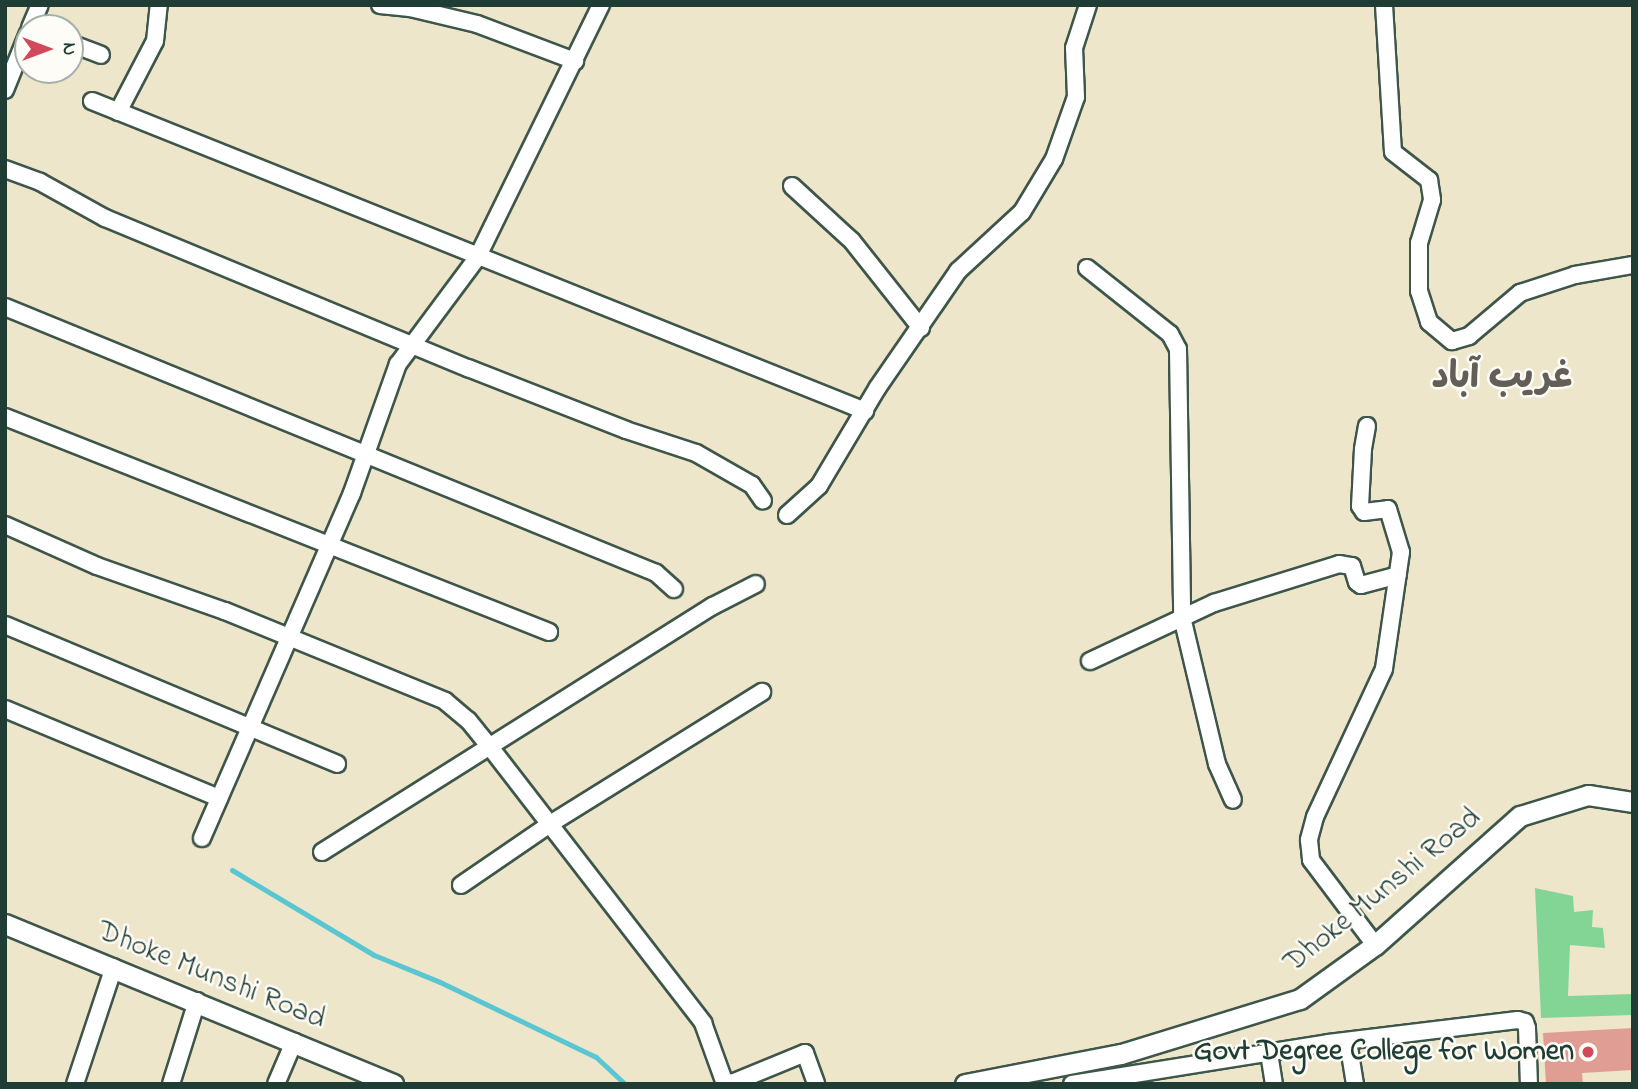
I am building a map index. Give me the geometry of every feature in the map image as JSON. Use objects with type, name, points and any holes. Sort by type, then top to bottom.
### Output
[{"type":"street","points":[[118,112],[155,41],[159,5]]},
{"type":"street","points":[[380,5],[410,8],[477,24],[575,61]]},
{"type":"street","points":[[202,838],[329,545],[398,364],[477,257],[601,5]]},
{"type":"street","points":[[787,515],[819,486],[878,387],[958,271],[1022,212],[1054,159],[1076,97],[1074,48],[1088,5]]},
{"type":"street","points":[[1384,5],[1392,152],[1429,180],[1432,200],[1419,243],[1419,291],[1429,322],[1452,341],[1469,336],[1520,293],[1575,275],[1633,265]]},
{"type":"street","points":[[84,48],[101,55]]},
{"type":"street","points":[[5,90],[14,69]]},
{"type":"street","points":[[92,101],[865,411]]},
{"type":"street","points":[[5,169],[40,182],[105,218],[412,345],[626,430],[696,453],[752,485],[763,501]]},
{"type":"street","points":[[792,186],[852,241],[921,328]]},
{"type":"street","points":[[1087,268],[1170,334],[1178,349],[1182,617],[1217,764],[1233,800]]},
{"type":"street","points":[[5,307],[656,573],[674,589]]},
{"type":"street","points":[[5,416],[549,632]]},
{"type":"street","points":[[1367,426],[1360,506],[1364,512],[1384,509],[1392,514],[1402,552],[1384,669],[1315,817],[1309,840],[1311,860],[1375,945]]},
{"type":"street","points":[[5,525],[97,566],[289,637],[445,701],[468,720],[490,747],[703,1023],[724,1080],[732,1083],[805,1053],[816,1084]]},
{"type":"street","points":[[1090,661],[1214,603],[1339,564],[1352,566],[1357,582],[1361,585],[1398,575]]},
{"type":"street","points":[[322,852],[713,606],[756,584]]},
{"type":"street","points":[[5,625],[337,764]]},
{"type":"street","points":[[461,885],[550,824],[762,692]]},
{"type":"street","points":[[5,709],[219,798]]},
{"type":"street","name":"Dhoke Munshi Road","points":[[965,1084],[1121,1054],[1300,999],[1375,945],[1520,816],[1588,795],[1633,802]]},
{"type":"street","name":"Dhoke Munshi Road","points":[[5,924],[389,1083]]},
{"type":"street","points":[[75,1084],[114,967]]},
{"type":"street","points":[[171,1084],[197,1002]]},
{"type":"street","points":[[1072,1084],[1348,1041],[1525,1022],[1529,1084]]},
{"type":"street","points":[[1348,1041],[1354,1084]]},
{"type":"street","points":[[276,1084],[294,1042]]},
{"type":"street","points":[[1269,1053],[1274,1084]]},
{"type":"green space","points":[[1535,888],[1573,896],[1574,912],[1593,910],[1592,927],[1603,928],[1605,948],[1570,945],[1568,996],[1633,994],[1633,1015],[1541,1018]]},
{"type":"building","name":"Govt Degree College for Women","points":[[1633,1028],[1633,1070],[1582,1073],[1583,1084],[1546,1084],[1543,1033]]},
{"type":"waterway","points":[[232,870],[374,955],[440,982],[596,1057],[625,1084]]},
{"type":"place","name":"Govt Degree College for Women","points":[[1588,1052]]},
{"type":"district","name":"غریب آباد","points":[[1502,378]]}]
